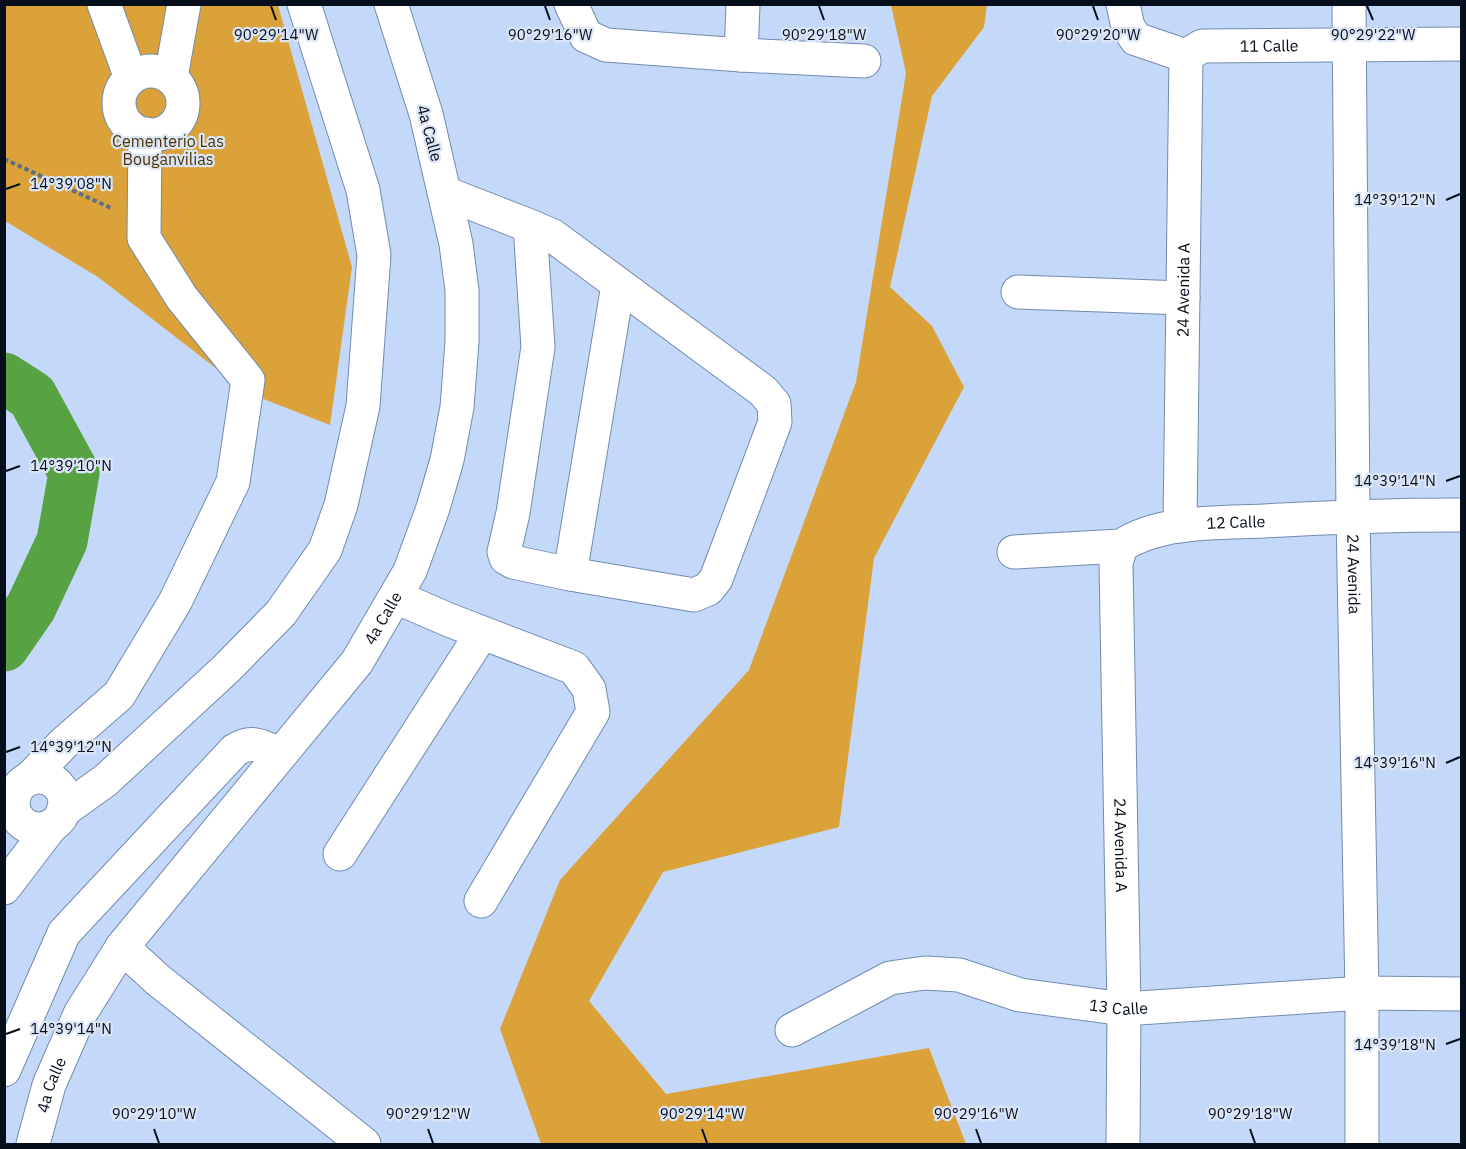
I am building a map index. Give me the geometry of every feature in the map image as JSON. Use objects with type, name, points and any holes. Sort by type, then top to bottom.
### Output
[{"type":"street","points":[[104,4],[131,78]]},
{"type":"street","points":[[171,77],[184,4]]},
{"type":"street","points":[[145,134],[144,238],[182,298],[248,380],[233,482],[175,602],[119,695],[64,743],[23,783],[14,796],[15,812],[20,820],[35,828],[44,828],[105,780],[227,668],[281,613],[325,550],[341,505],[363,406],[375,255],[363,190],[304,4]]},
{"type":"street","name":"4a Calle","points":[[33,1144],[49,1085],[80,1014],[122,947],[357,662],[410,572],[433,508],[447,460],[457,407],[462,342],[462,290],[456,244],[426,114],[391,4]]},
{"type":"street","points":[[571,4],[586,36],[606,45],[864,61]]},
{"type":"street","points":[[741,55],[743,4]]},
{"type":"street","points":[[1123,4],[1128,27],[1136,39],[1186,56]]},
{"type":"street","name":"24 Avenida","points":[[1349,4],[1353,516],[1362,993],[1362,1144]]},
{"type":"street","name":"11 Calle","points":[[1186,56],[1202,46],[1461,44]]},
{"type":"street","name":"24 Avenida A","points":[[1180,526],[1186,56]]},
{"type":"street","points":[[151,71],[161,72],[171,77],[183,95],[184,106],[181,116],[174,125],[156,135],[136,131],[127,124],[119,106],[120,95],[131,78],[151,71]]},
{"type":"street","points":[[445,194],[530,226],[553,236],[763,391],[774,404],[775,422],[716,579],[708,589],[694,595],[570,574],[513,562],[506,558],[504,552],[513,513],[538,347],[530,226]]},
{"type":"street","points":[[570,574],[618,285]]},
{"type":"street","points":[[1018,292],[1183,298]]},
{"type":"street","name":"12 Calle","points":[[1014,552],[1121,546],[1132,539],[1180,526],[1353,516],[1461,515]]},
{"type":"street","name":"24 Avenida A","points":[[1121,546],[1116,563],[1124,1009],[1123,1144]]},
{"type":"street","points":[[396,597],[574,668],[589,689],[593,712],[481,901]]},
{"type":"street","points":[[340,854],[482,633]]},
{"type":"street","points":[[4,1070],[64,933],[235,750],[244,744],[254,744],[280,754]]},
{"type":"street","points":[[4,888],[58,818],[65,802],[60,787],[46,778],[30,778]]},
{"type":"street","points":[[122,947],[158,980],[364,1144]]},
{"type":"street","name":"13 Calle","points":[[792,1030],[890,978],[925,972],[959,975],[1020,995],[1124,1009],[1362,993],[1461,994]]},
{"type":"path","points":[[4,159],[144,223]]},
{"type":"green space","name":"Cementerio Las Bouganvilias","points":[[4,5],[278,5],[352,267],[330,425],[248,393],[98,277],[5,221]]},
{"type":"green space","points":[[891,5],[987,5],[984,27],[932,96],[890,287],[932,326],[964,387],[874,558],[839,827],[663,872],[589,1001],[666,1094],[929,1048],[966,1144],[541,1144],[500,1029],[560,880],[749,670],[856,382],[906,73]]},
{"type":"waterway","points":[[4,378],[32,396],[74,473],[62,541],[31,607],[4,646]]}]
